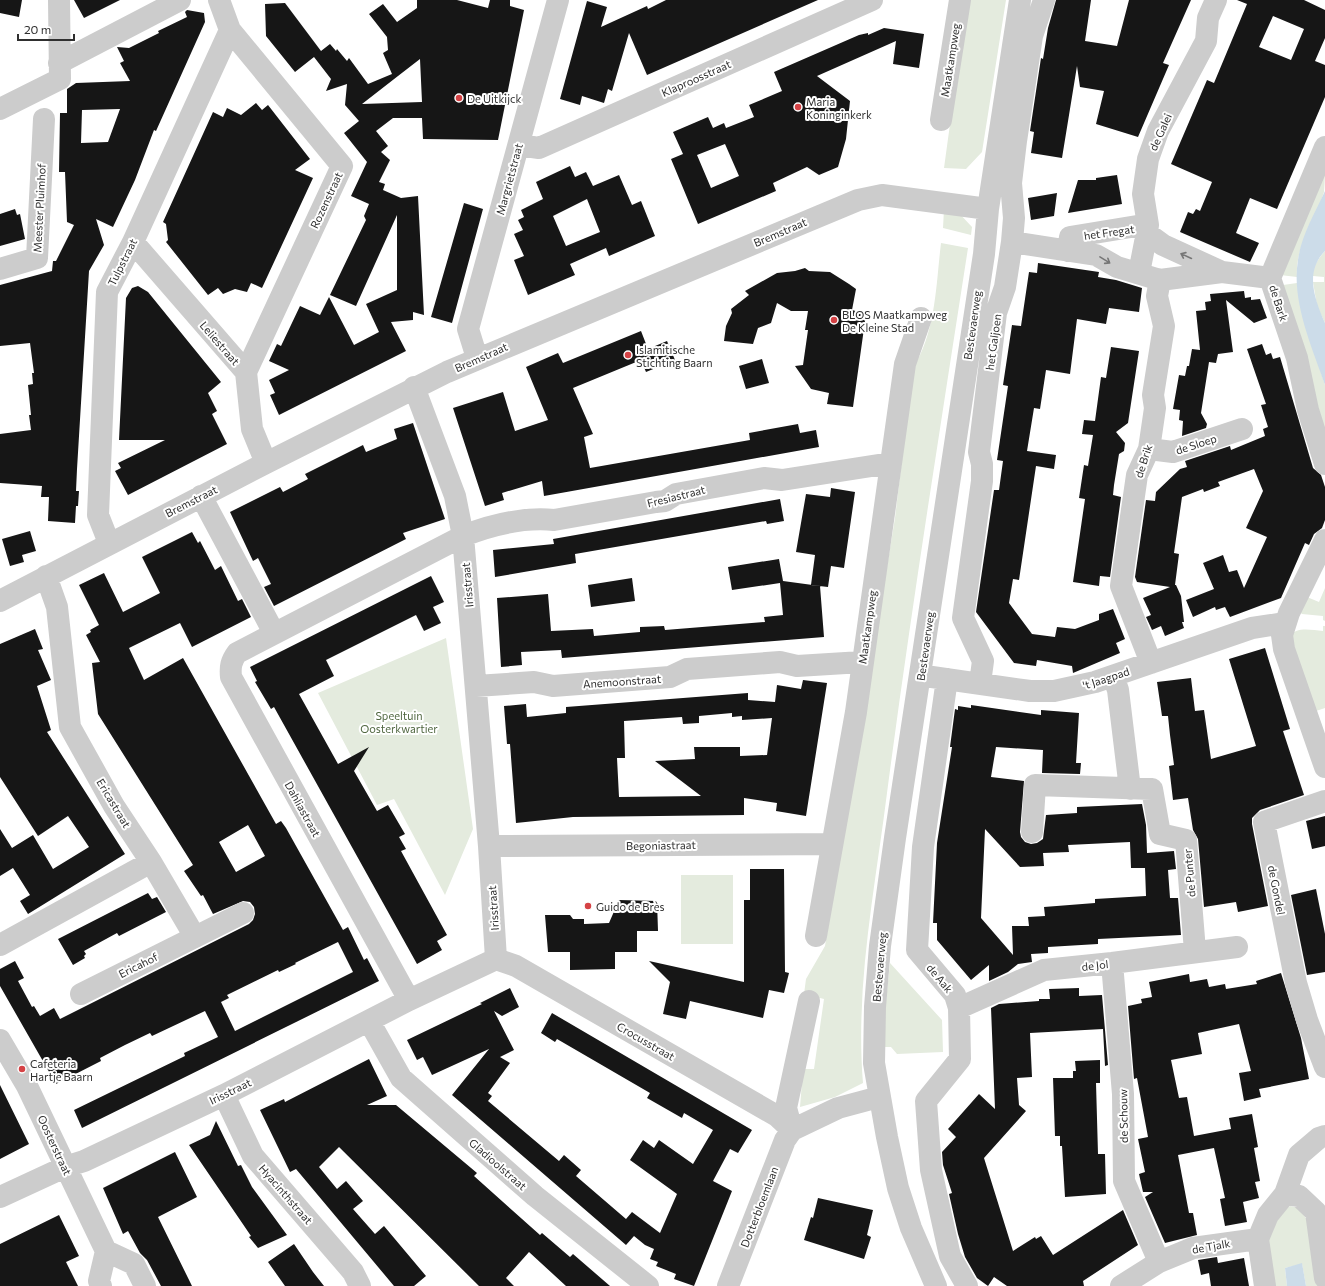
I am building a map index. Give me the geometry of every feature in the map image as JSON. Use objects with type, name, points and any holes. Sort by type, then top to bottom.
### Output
[{"type":"street","points":[[59,0],[59,71]]},
{"type":"street","points":[[0,109],[59,71],[180,0]]},
{"type":"street","points":[[219,0],[230,30]]},
{"type":"street","name":"Margrietstraat","points":[[477,358],[468,329],[558,0]]},
{"type":"street","name":"Klaproosstraat","points":[[518,145],[539,148],[872,0]]},
{"type":"street","name":"Maatkampweg","points":[[941,120],[960,0]]},
{"type":"street","name":"Bestevaerweg","points":[[936,1286],[911,1228],[898,1188],[879,1097],[874,1054],[880,946],[984,254],[988,209],[1020,0]]},
{"type":"street","name":"het Galjoen","points":[[980,683],[983,661],[963,618],[982,481],[982,464],[979,452],[995,321],[1005,287],[1012,242],[1014,218],[1011,183],[1016,141],[1032,36],[1044,0]]},
{"type":"street","name":"de Galei","points":[[1139,273],[1147,232],[1143,184],[1152,147],[1158,131],[1206,41],[1208,18],[1216,0]]},
{"type":"street","name":"Tulpstraat","points":[[109,544],[98,516],[107,292],[133,242],[230,30]]},
{"type":"street","name":"Rozenstraat","points":[[230,30],[342,166],[246,372]]},
{"type":"street","name":"Meester Pluimhof","points":[[0,269],[37,258],[44,119]]},
{"type":"street","name":"de Bark","points":[[1325,147],[1270,278],[1297,358],[1308,410],[1325,464]]},
{"type":"street","name":"Bremstraat","points":[[0,601],[414,387],[477,358],[858,200],[882,195],[988,209]]},
{"type":"street","name":"het Fregat","points":[[1068,251],[1070,237],[1137,226],[1163,245],[1222,272]]},
{"type":"street","name":"Leliestraat","points":[[133,242],[246,372],[252,429],[266,463]]},
{"type":"street","name":"het Fregat","points":[[1012,242],[1096,255],[1117,267],[1160,280],[1222,272],[1270,278]]},
{"type":"street","name":"de Brik","points":[[1150,662],[1122,586],[1137,475],[1149,449],[1155,408],[1153,395],[1164,326],[1157,296],[1160,280]]},
{"type":"street","name":"Maatkampweg","points":[[816,936],[856,712],[905,364],[921,318]]},
{"type":"street","name":"Irisstraat","points":[[0,1198],[65,1167],[84,1161],[224,1095],[409,1000],[496,959],[489,846],[462,536],[455,496],[414,387]]},
{"type":"street","name":"de Sloep","points":[[1149,449],[1173,452],[1242,429]]},
{"type":"street","name":"Fresiastraat","points":[[462,536],[483,528],[537,518],[554,520],[665,501],[676,494],[764,478],[782,480],[891,463]]},
{"type":"street","points":[[201,496],[274,633]]},
{"type":"street","name":"Dahliastraat","points":[[409,1000],[231,677],[230,668],[232,659],[237,653],[462,536]]},
{"type":"street","points":[[1325,540],[1294,601],[1285,623],[1282,636],[1284,649],[1325,767]]},
{"type":"street","name":"Ericastraat","points":[[46,576],[57,607],[70,727],[114,806],[151,862]]},
{"type":"street","name":"'t Jaagpad","points":[[920,676],[1030,691],[1072,689],[1252,628],[1285,623]]},
{"type":"street","name":"Anemoonstraat","points":[[476,686],[534,682],[553,686],[670,677],[687,669],[780,662],[797,666],[862,662]]},
{"type":"street","points":[[1113,676],[1118,690],[1130,789]]},
{"type":"street","name":"de Aak","points":[[947,679],[923,848],[917,950],[955,996],[959,1008],[960,1059],[926,1101],[931,1170],[948,1249],[950,1256],[967,1286]]},
{"type":"street","name":"de Punter","points":[[1032,832],[1035,785],[1152,789],[1160,834],[1186,840],[1195,951]]},
{"type":"street","name":"de Gondel","points":[[1325,800],[1264,822],[1296,983],[1307,1020],[1325,1067]]},
{"type":"street","name":"Begoniastraat","points":[[489,846],[832,844]]},
{"type":"street","points":[[0,945],[151,862],[195,937]]},
{"type":"street","name":"Ericahof","points":[[81,994],[243,913]]},
{"type":"street","name":"de Jol","points":[[959,1008],[1044,970],[1237,947]]},
{"type":"street","name":"Crocusstraat","points":[[496,959],[516,966],[777,1116],[792,1130]]},
{"type":"street","name":"de Schouw","points":[[1112,963],[1123,1094],[1124,1181],[1159,1262]]},
{"type":"street","points":[[809,1001],[786,1108],[792,1130],[838,1108],[879,1097]]},
{"type":"street","name":"Gladioolstraat","points":[[369,1021],[401,1078],[534,1196],[648,1286]]},
{"type":"street","name":"Oosterstraat","points":[[0,1040],[28,1086],[106,1251]]},
{"type":"street","name":"Hyacinthstraat","points":[[224,1095],[253,1156],[354,1272],[360,1286]]},
{"type":"street","name":"Dotterbloemlaan","points":[[728,1286],[785,1140],[792,1130]]},
{"type":"street","points":[[1265,1286],[1258,1239],[1268,1215],[1285,1194],[1299,1155],[1319,1138],[1325,1136]]},
{"type":"street","points":[[1285,1194],[1298,1196],[1316,1212],[1325,1278]]},
{"type":"street","name":"de Tjalk","points":[[1121,1286],[1159,1262],[1192,1248],[1258,1239]]},
{"type":"street","points":[[101,1286],[98,1282],[106,1251],[134,1264],[145,1286]]},
{"type":"green space","points":[[967,0],[1006,0],[982,152],[966,169],[944,168]]},
{"type":"green space","points":[[1325,158],[1324,192],[1302,244],[1297,265],[1297,277],[1280,275]]},
{"type":"green space","points":[[944,209],[958,212],[972,227],[971,235],[943,228]]},
{"type":"green space","points":[[941,243],[968,248],[896,724],[872,901],[864,974],[862,1010],[861,1047],[863,1083],[835,1097],[800,1107],[803,1069],[814,1069],[824,999],[804,994],[806,979],[825,946],[895,518],[913,368],[921,354],[931,323]]},
{"type":"green space","points":[[1325,251],[1325,323],[1317,306],[1313,282],[1324,282],[1324,277],[1313,276],[1313,273],[1316,263]]},
{"type":"green space","points":[[1297,283],[1304,320],[1325,385],[1325,446],[1283,285]]},
{"type":"green space","points":[[1325,588],[1325,621],[1323,620],[1323,616],[1302,614],[1299,611],[1307,597],[1319,602]]},
{"type":"green space","points":[[1323,626],[1325,626],[1325,708],[1313,712],[1289,637],[1296,631],[1300,630],[1323,631]]},
{"type":"green space","name":"Speeltuin Oosterkwartier","points":[[446,638],[473,829],[445,895],[394,799],[377,805],[318,693]]},
{"type":"green space","points":[[681,875],[733,875],[733,944],[681,944]]},
{"type":"green space","points":[[890,963],[942,1020],[943,1052],[897,1054],[891,1047],[885,1047],[884,1020]]},
{"type":"green space","points":[[1290,1206],[1299,1208],[1310,1224],[1320,1286],[1306,1286],[1302,1264],[1285,1268],[1287,1286],[1272,1286],[1265,1247],[1281,1212]]},
{"type":"water","points":[[1325,191],[1325,251],[1315,268],[1313,286],[1325,323],[1325,385],[1304,324],[1297,291],[1297,276],[1298,260],[1302,242]]},
{"type":"water","points":[[1302,1263],[1306,1286],[1287,1286],[1285,1268]]},
{"type":"building","points":[[0,0],[22,0],[19,17],[0,13]]},
{"type":"building","points":[[74,0],[120,0],[84,18]]},
{"type":"building","points":[[417,0],[457,0],[488,8],[490,0],[510,0],[510,6],[524,10],[498,140],[423,139],[422,118],[393,118],[376,131],[388,146],[381,152],[390,160],[379,182],[385,184],[383,190],[401,198],[418,196],[424,315],[413,312],[413,320],[391,322],[406,351],[279,415],[270,395],[275,393],[269,380],[289,370],[269,361],[277,344],[281,346],[300,306],[320,315],[329,297],[354,345],[379,332],[366,304],[397,290],[397,215],[356,306],[330,295],[366,220],[364,216],[369,204],[351,196],[367,162],[344,133],[359,121],[345,105],[347,84],[326,91],[331,79],[314,57],[295,72],[266,36],[265,4],[285,3],[321,51],[330,44],[336,51],[337,49],[347,61],[349,58],[368,84],[392,74],[383,53],[388,50],[387,37],[369,14],[383,4],[397,22],[417,8]],"holes":[[[420,59],[422,102],[362,104]]]},
{"type":"building","points":[[666,0],[818,0],[647,75],[629,33],[612,91],[608,89],[604,103],[582,96],[580,105],[560,99],[587,1],[607,7],[601,27],[647,6],[648,9]]},
{"type":"building","points":[[1056,0],[1091,0],[1085,41],[1117,46],[1129,0],[1191,0],[1163,63],[1169,65],[1138,137],[1096,124],[1104,91],[1080,87],[1077,66],[1062,158],[1031,153],[1034,132],[1030,131],[1041,58],[1043,59],[1048,28]]},
{"type":"building","points":[[1237,0],[1304,0],[1325,10],[1325,38],[1315,61],[1325,65],[1325,97],[1277,209],[1250,198],[1236,233],[1259,243],[1250,262],[1180,232],[1188,212],[1193,214],[1196,209],[1200,211],[1212,182],[1171,164],[1207,80],[1214,83],[1247,4]],"holes":[[[1273,16],[1304,29],[1291,60],[1259,47]]]},
{"type":"building","points":[[187,10],[204,13],[205,22],[156,131],[154,130],[135,180],[113,227],[96,219],[104,245],[89,271],[77,469],[76,491],[79,491],[78,506],[76,506],[75,523],[48,521],[49,497],[41,497],[42,486],[0,483],[0,434],[31,430],[28,385],[33,384],[32,373],[34,373],[30,343],[0,346],[0,285],[52,271],[53,261],[56,261],[74,225],[67,222],[65,172],[59,172],[60,113],[67,113],[67,89],[76,83],[130,81],[120,63],[124,61],[117,47],[129,48],[159,33],[158,31],[187,17],[185,12]],"holes":[[[120,109],[108,142],[81,143],[82,110]]]},
{"type":"building","points":[[884,28],[924,34],[919,68],[893,64],[896,41],[817,76],[850,101],[846,139],[838,167],[819,175],[807,167],[773,183],[776,191],[698,224],[671,159],[683,154],[673,132],[708,117],[713,128],[724,123],[726,128],[754,117],[749,105],[782,91],[774,72],[859,35],[868,33],[868,35]],"holes":[[[725,144],[739,176],[711,188],[697,155]]]},
{"type":"building","points":[[256,103],[262,110],[268,105],[310,159],[295,170],[313,178],[262,288],[251,283],[247,292],[235,289],[223,294],[218,288],[208,295],[166,242],[168,240],[166,224],[163,222],[213,112],[223,117],[227,108],[241,115]]},
{"type":"building","points":[[570,166],[575,177],[586,172],[593,186],[619,175],[632,205],[641,201],[655,236],[609,256],[606,248],[570,264],[575,275],[528,295],[514,260],[524,256],[514,234],[523,230],[518,220],[524,217],[521,210],[543,199],[536,182]],"holes":[[[587,199],[600,232],[566,246],[553,216]]]},
{"type":"building","points":[[1117,175],[1122,204],[1068,213],[1078,180],[1096,180],[1096,178]]},
{"type":"building","points":[[1057,193],[1054,216],[1031,220],[1028,198]]},
{"type":"building","points":[[464,203],[483,209],[452,323],[431,317]]},
{"type":"building","points":[[15,209],[17,215],[20,214],[25,239],[0,246],[0,214]]},
{"type":"building","points":[[1038,263],[1099,272],[1098,277],[1116,280],[1142,288],[1139,312],[1109,308],[1106,324],[1077,319],[1070,374],[1046,370],[1040,409],[1034,408],[1027,451],[1056,455],[1054,469],[1036,466],[1019,580],[1013,579],[1009,603],[1032,634],[1055,637],[1057,627],[1075,629],[1099,620],[1099,614],[1113,609],[1125,639],[1116,643],[1120,653],[1073,673],[1072,666],[1037,660],[1036,666],[1014,663],[976,612],[994,490],[999,490],[1003,461],[997,460],[1008,386],[1003,385],[1012,325],[1021,326],[1029,272],[1037,273]]},
{"type":"building","points":[[805,268],[809,271],[830,272],[856,289],[852,310],[866,314],[853,407],[827,404],[829,393],[811,389],[795,366],[803,365],[808,330],[805,330],[808,311],[791,311],[777,303],[771,323],[758,328],[753,344],[724,341],[726,326],[732,313],[731,309],[749,295],[745,291],[777,273]]},
{"type":"building","points":[[138,286],[148,292],[221,382],[208,393],[217,411],[212,414],[227,444],[128,495],[115,471],[121,468],[118,463],[165,440],[119,440],[126,298],[132,288]]},
{"type":"building","points":[[1244,291],[1245,298],[1251,297],[1251,300],[1260,299],[1267,318],[1254,323],[1226,300],[1233,352],[1218,354],[1216,363],[1209,362],[1201,413],[1207,424],[1206,428],[1182,436],[1183,421],[1179,420],[1180,410],[1173,409],[1179,375],[1185,376],[1187,366],[1189,366],[1192,349],[1200,350],[1196,311],[1206,310],[1205,302],[1211,301],[1210,294]]},
{"type":"building","points":[[641,331],[648,349],[667,341],[675,360],[646,372],[641,360],[573,388],[593,434],[584,437],[590,468],[750,440],[749,433],[798,424],[800,433],[816,430],[819,447],[544,496],[542,481],[502,493],[504,500],[485,506],[453,408],[503,392],[515,431],[548,420],[526,367],[558,353],[563,363]]},
{"type":"building","points":[[1262,344],[1266,355],[1271,353],[1273,359],[1280,357],[1313,468],[1321,475],[1325,487],[1325,520],[1322,528],[1314,534],[1309,545],[1305,543],[1281,598],[1230,617],[1225,607],[1216,610],[1215,607],[1193,617],[1186,600],[1214,589],[1203,563],[1223,555],[1229,572],[1237,570],[1244,588],[1267,537],[1246,528],[1263,491],[1254,469],[1218,482],[1220,486],[1204,492],[1203,489],[1182,497],[1174,553],[1179,554],[1175,585],[1181,596],[1184,622],[1182,622],[1184,628],[1165,636],[1161,626],[1152,630],[1146,617],[1151,615],[1143,598],[1170,587],[1137,582],[1135,577],[1146,500],[1155,501],[1156,492],[1180,469],[1187,467],[1185,461],[1230,446],[1231,450],[1265,436],[1263,429],[1268,427],[1261,405],[1266,404],[1247,349]]},
{"type":"building","points":[[1111,347],[1139,351],[1128,423],[1116,432],[1125,443],[1124,451],[1119,454],[1114,485],[1113,495],[1121,497],[1110,577],[1100,576],[1099,586],[1073,582],[1085,499],[1079,498],[1084,465],[1088,466],[1093,435],[1082,434],[1084,420],[1095,421],[1101,377],[1106,378]]},
{"type":"building","points":[[762,359],[769,383],[746,389],[739,366]]},
{"type":"building","points":[[413,423],[445,519],[403,533],[406,539],[274,606],[264,587],[271,584],[258,558],[253,561],[230,512],[280,487],[283,492],[308,479],[305,474],[363,445],[366,452],[397,439],[394,429]]},
{"type":"building","points":[[831,488],[855,492],[844,568],[831,566],[828,587],[811,585],[815,555],[796,552],[806,494],[830,497]]},
{"type":"building","points":[[780,499],[784,521],[767,524],[766,521],[575,554],[576,563],[495,577],[493,550],[554,544],[553,539]]},
{"type":"building","points":[[30,531],[36,551],[22,555],[24,562],[10,566],[2,539]]},
{"type":"building","points":[[192,532],[198,543],[200,541],[215,570],[221,566],[238,601],[242,599],[251,617],[192,647],[180,623],[129,648],[144,680],[183,658],[276,824],[281,821],[286,828],[343,930],[348,927],[364,960],[367,958],[379,981],[82,1128],[74,1110],[185,1056],[184,1053],[218,1037],[205,1011],[152,1036],[150,1033],[125,1045],[100,1058],[101,1061],[56,1084],[0,986],[0,969],[15,961],[24,978],[18,981],[32,1007],[34,1006],[40,1016],[54,1008],[60,1019],[249,924],[253,920],[255,914],[254,907],[250,902],[243,901],[213,914],[203,895],[201,896],[184,871],[193,865],[98,714],[92,663],[100,662],[86,635],[91,632],[90,630],[99,625],[79,585],[104,573],[123,612],[160,593],[142,557]],"holes":[[[248,825],[265,856],[236,872],[219,842]],[[338,942],[353,972],[235,1031],[221,1002],[229,998],[227,995],[278,970],[279,972],[296,964],[295,963]]]},
{"type":"building","points":[[779,559],[783,581],[820,586],[824,637],[562,658],[561,650],[521,652],[522,665],[501,667],[497,598],[548,594],[551,631],[593,629],[594,636],[640,632],[640,627],[664,626],[665,630],[765,622],[764,617],[783,615],[780,583],[732,590],[728,567]]},
{"type":"building","points":[[431,576],[444,602],[433,607],[441,623],[424,631],[416,615],[326,660],[334,676],[299,694],[338,764],[369,747],[354,771],[377,811],[388,805],[405,834],[399,837],[406,849],[401,851],[447,935],[437,941],[442,950],[417,964],[274,707],[271,709],[255,682],[257,681],[250,667]]},
{"type":"building","points":[[632,578],[635,601],[591,607],[588,585]]},
{"type":"building","points":[[35,629],[43,649],[38,650],[51,680],[37,686],[51,730],[47,732],[125,854],[28,914],[20,901],[30,895],[13,868],[0,876],[0,829],[12,848],[33,835],[53,869],[89,847],[68,816],[38,836],[0,777],[0,644]]},
{"type":"building","points":[[1265,648],[1290,729],[1283,731],[1304,795],[1260,810],[1252,818],[1268,906],[1238,912],[1236,902],[1204,907],[1198,839],[1193,830],[1188,798],[1173,800],[1169,766],[1174,765],[1168,716],[1162,716],[1157,682],[1191,678],[1195,711],[1204,710],[1211,759],[1256,746],[1229,659]]},
{"type":"building","points":[[803,680],[827,683],[806,816],[776,811],[777,803],[744,798],[744,815],[573,817],[516,823],[510,744],[507,744],[504,706],[526,704],[527,717],[566,713],[566,707],[748,693],[748,700],[775,702],[777,685],[801,689]],"holes":[[[732,713],[732,717],[742,716],[742,720],[772,718],[767,755],[740,756],[740,747],[694,747],[695,759],[655,761],[701,796],[619,797],[617,758],[625,758],[624,721],[682,717],[683,724],[699,723],[699,716]]]},
{"type":"building","points":[[971,705],[1041,715],[1041,710],[1079,713],[1076,763],[1081,763],[1080,774],[1042,773],[1043,750],[996,747],[991,777],[1024,781],[1020,832],[1021,837],[1025,842],[1031,844],[1037,843],[1043,839],[1046,815],[1077,813],[1077,807],[1142,804],[1146,825],[1147,853],[1174,851],[1176,869],[1168,870],[1170,898],[1178,898],[1181,935],[1098,939],[1098,944],[1048,947],[1048,953],[1031,954],[1032,962],[1018,964],[1008,972],[989,981],[989,965],[971,980],[937,940],[937,923],[933,923],[937,843],[952,747],[950,747],[955,709],[958,710],[958,706],[971,708]],"holes":[[[985,829],[1020,867],[1044,866],[1043,853],[1069,852],[1068,845],[1130,842],[1131,868],[1145,868],[1146,896],[1095,899],[1095,903],[1044,907],[1045,916],[1028,917],[1029,926],[1012,926],[1013,955],[981,918]]]},
{"type":"building","points":[[1325,816],[1325,846],[1312,849],[1306,821]]},
{"type":"building","points":[[750,869],[784,869],[785,972],[789,973],[784,993],[769,990],[763,1018],[690,1001],[686,1019],[663,1014],[670,982],[649,961],[744,982],[744,900],[750,900]]},
{"type":"building","points":[[1316,889],[1325,934],[1325,972],[1307,975],[1291,895]]},
{"type":"building","points":[[148,893],[152,899],[157,897],[166,912],[119,936],[117,933],[84,951],[86,954],[84,956],[85,958],[73,965],[58,939]]},
{"type":"building","points":[[619,900],[657,901],[658,931],[637,931],[637,952],[615,952],[615,969],[570,970],[570,952],[548,952],[545,915],[570,915],[573,919],[584,919],[584,924],[609,923]]},
{"type":"building","points":[[1281,973],[1301,1038],[1309,1079],[1259,1089],[1261,1097],[1244,1101],[1239,1073],[1251,1071],[1239,1024],[1198,1033],[1202,1054],[1171,1060],[1179,1098],[1187,1097],[1194,1136],[1231,1129],[1229,1118],[1252,1114],[1258,1147],[1254,1148],[1260,1181],[1255,1182],[1259,1198],[1243,1202],[1247,1222],[1225,1226],[1220,1199],[1225,1198],[1214,1148],[1178,1155],[1189,1213],[1193,1213],[1197,1235],[1165,1243],[1145,1197],[1153,1192],[1143,1192],[1139,1174],[1145,1172],[1138,1139],[1148,1137],[1137,1078],[1134,1079],[1128,1006],[1142,1003],[1141,999],[1152,997],[1149,982],[1189,974],[1190,982],[1207,979],[1209,987],[1225,984],[1226,989],[1257,984],[1256,981]]},
{"type":"building","points":[[510,988],[519,1007],[502,1016],[494,1011],[514,1050],[500,1057],[510,1063],[488,1093],[492,1096],[488,1101],[559,1161],[564,1155],[581,1170],[576,1176],[626,1219],[632,1212],[660,1233],[677,1194],[630,1160],[643,1140],[654,1148],[659,1140],[693,1164],[713,1130],[684,1113],[682,1118],[647,1098],[650,1093],[557,1039],[555,1042],[541,1033],[552,1013],[752,1130],[738,1153],[730,1149],[713,1181],[732,1191],[694,1286],[674,1279],[676,1274],[656,1266],[658,1262],[650,1259],[654,1249],[645,1245],[634,1236],[626,1245],[452,1095],[489,1049],[432,1075],[423,1057],[417,1060],[407,1040],[482,1004],[480,1003]]},
{"type":"building","points":[[1079,988],[1079,996],[1102,995],[1108,1065],[1105,1066],[1103,1029],[1030,1033],[1032,1077],[1017,1078],[1019,1105],[1026,1111],[984,1158],[1013,1251],[1035,1237],[1036,1239],[1041,1236],[1053,1255],[1123,1210],[1138,1245],[1083,1281],[1084,1286],[1007,1286],[994,1277],[988,1286],[977,1278],[965,1257],[958,1234],[949,1194],[952,1193],[943,1165],[942,1152],[956,1137],[948,1129],[979,1094],[995,1109],[991,1008],[999,1004],[1050,999],[1049,989]]},
{"type":"building","points":[[369,1059],[387,1096],[367,1105],[396,1105],[477,1173],[474,1176],[540,1235],[542,1233],[570,1257],[573,1254],[610,1286],[566,1286],[529,1252],[506,1278],[514,1286],[479,1286],[339,1147],[319,1167],[337,1189],[346,1181],[363,1201],[353,1209],[375,1234],[384,1226],[426,1276],[414,1286],[394,1286],[296,1169],[290,1172],[260,1110],[284,1099],[285,1102]]},
{"type":"building","points":[[1100,1060],[1100,1083],[1096,1083],[1098,1154],[1105,1154],[1106,1194],[1065,1197],[1062,1146],[1060,1146],[1060,1136],[1055,1136],[1053,1078],[1073,1078],[1073,1071],[1076,1071],[1075,1061]]},
{"type":"building","points":[[0,1085],[29,1144],[0,1159]]},
{"type":"building","points":[[216,1121],[238,1166],[241,1165],[252,1187],[287,1235],[258,1248],[249,1237],[251,1236],[189,1145],[210,1135]]},
{"type":"building","points":[[175,1152],[197,1197],[158,1217],[192,1286],[161,1286],[147,1260],[140,1253],[128,1231],[123,1234],[103,1188]]},
{"type":"building","points":[[818,1198],[873,1210],[867,1235],[871,1237],[864,1259],[804,1240],[811,1217],[813,1218]]},
{"type":"building","points":[[59,1215],[79,1256],[66,1262],[78,1286],[0,1286],[0,1244]]},
{"type":"building","points":[[294,1244],[324,1286],[285,1286],[268,1262]]},
{"type":"building","points":[[1217,1257],[1218,1263],[1244,1258],[1249,1286],[1211,1286],[1209,1273],[1201,1275],[1198,1260]]},
{"type":"place","name":"De Uitkijck","points":[[459,98]]},
{"type":"place","name":"Maria Koninginkerk","points":[[798,107]]},
{"type":"place","name":"BLOS Maatkampweg De Kleine Stad","points":[[834,320]]},
{"type":"place","name":"Islamitische Stichting Baarn","points":[[628,355]]},
{"type":"place","name":"Guido de Brès","points":[[588,906]]},
{"type":"place","name":"Cafeteria Hartje Baarn","points":[[22,1069]]}]
